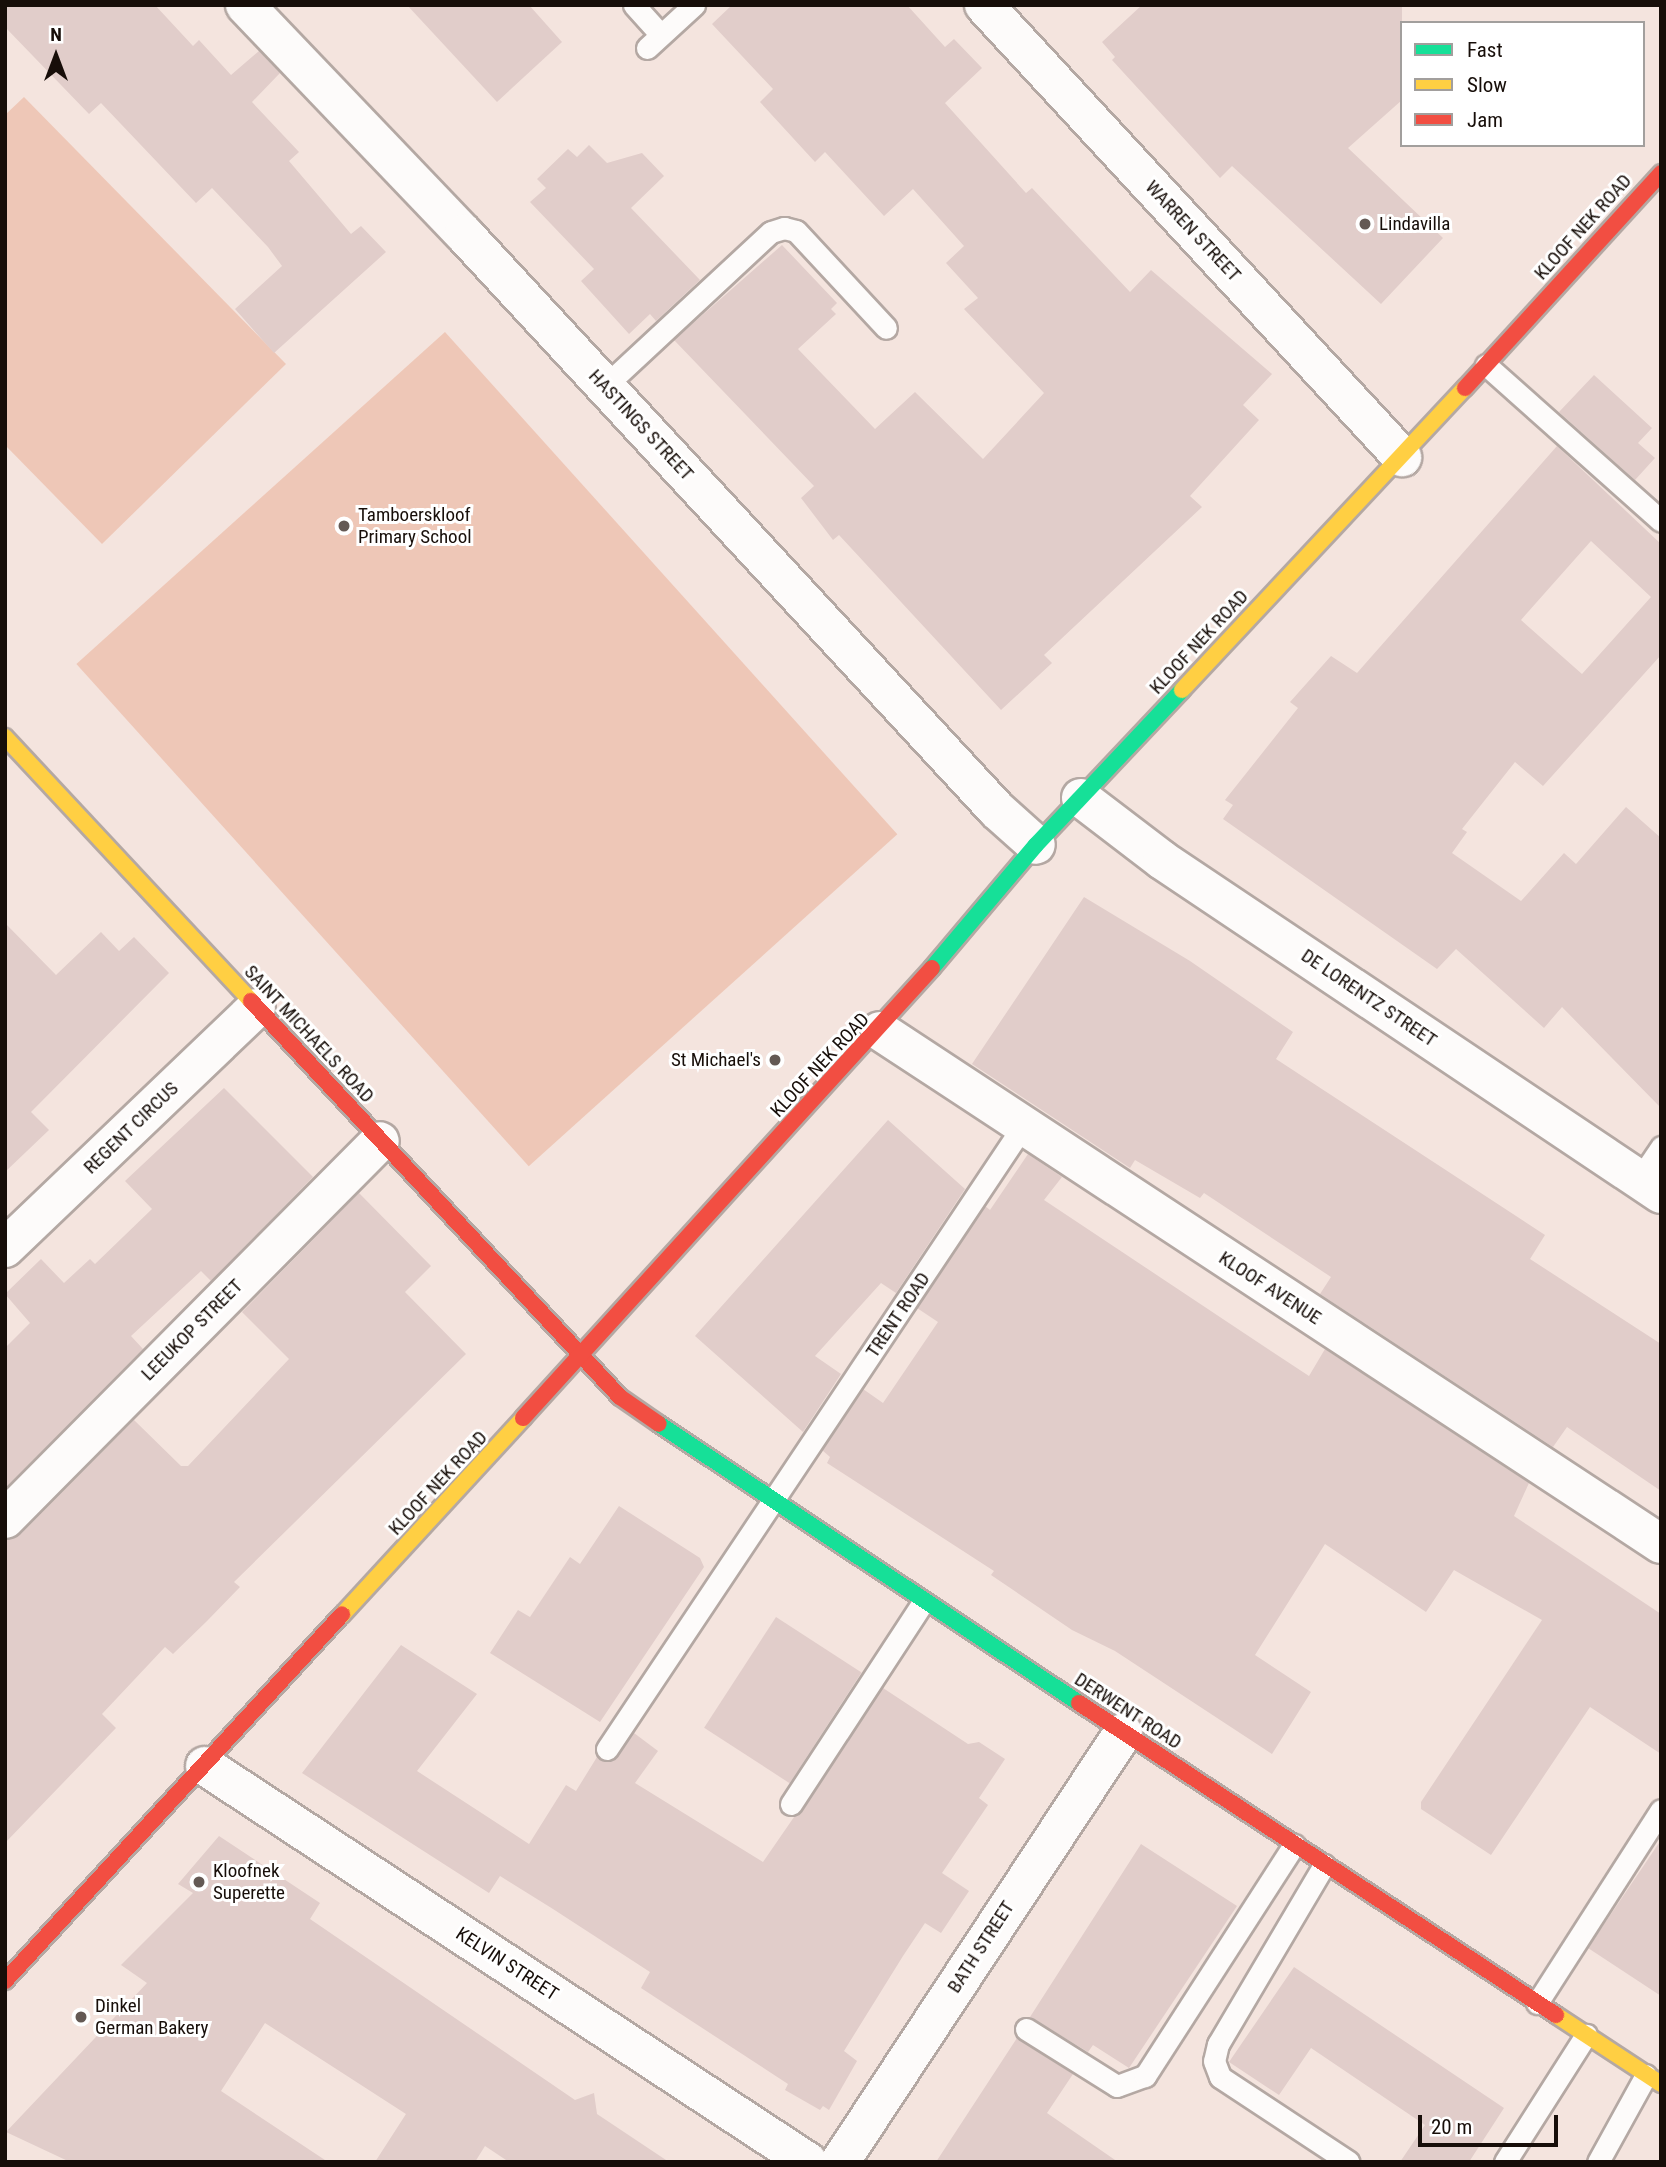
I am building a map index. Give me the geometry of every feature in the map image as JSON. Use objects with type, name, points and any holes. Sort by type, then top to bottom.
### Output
[{"type":"main road","name":"KLOOF NEK ROAD","points":[[5,1981],[582,1359],[880,1031],[1036,845],[1402,457],[1661,173]]},
{"type":"main road","name":"SAINT MICHAELS ROAD","points":[[5,737],[582,1359]]},
{"type":"main road","name":"DERWENT ROAD","points":[[582,1359],[620,1396],[773,1503],[1653,2079]]},
{"type":"street","name":"HASTINGS STREET","points":[[245,5],[606,386],[997,810],[1036,845]]},
{"type":"street","name":"WARREN STREET","points":[[984,5],[1402,457]]},
{"type":"street","name":"DE LORENTZ STREET","points":[[1081,798],[1162,860],[1650,1187]]},
{"type":"street","name":"REGENT CIRCUS","points":[[5,1248],[256,1008]]},
{"type":"street","name":"KLOOF AVENUE","points":[[880,1031],[1661,1544]]},
{"type":"street","name":"LEEUKOP STREET","points":[[5,1519],[380,1141]]},
{"type":"street","name":"BATH STREET","points":[[840,2162],[1123,1733]]},
{"type":"street","name":"KELVIN STREET","points":[[205,1766],[808,2162]]},
{"type":"lane","points":[[634,5],[654,41],[694,5]]},
{"type":"lane","points":[[606,386],[771,232],[784,228],[796,231],[886,328]]},
{"type":"lane","points":[[1486,365],[1661,521]]},
{"type":"lane","name":"TRENT ROAD","points":[[607,1749],[1023,1126]]},
{"type":"lane","points":[[1650,1187],[1661,1147]]},
{"type":"lane","points":[[792,1804],[923,1602]]},
{"type":"lane","points":[[1537,2003],[1661,1810]]},
{"type":"lane","points":[[1026,2029],[1117,2086],[1132,2085],[1145,2076],[1294,1844]]},
{"type":"lane","points":[[1324,1865],[1218,2044],[1214,2062],[1220,2077],[1349,2162]]},
{"type":"lane","points":[[1505,2162],[1586,2035]]},
{"type":"lane","points":[[1598,2162],[1653,2079]]},
{"type":"shaded area","points":[[24,97],[286,364],[102,544],[5,445],[5,115]]},
{"type":"shaded area","points":[[445,332],[897,834],[529,1166],[76,664]]},
{"type":"building","points":[[5,5],[155,5],[193,46],[199,40],[231,75],[259,51],[280,73],[252,102],[299,152],[289,161],[351,234],[361,226],[386,252],[274,353],[235,309],[282,266],[268,247],[212,188],[196,203],[101,103],[89,114],[5,27]]},
{"type":"building","points":[[407,5],[529,5],[562,42],[497,102]]},
{"type":"building","points":[[732,5],[907,5],[945,47],[954,39],[982,68],[945,103],[1026,193],[1032,188],[1130,292],[1151,270],[1272,374],[1243,405],[1259,420],[1190,496],[1202,507],[1044,655],[1052,663],[1001,710],[839,535],[833,540],[801,498],[814,486],[674,340],[782,245],[837,303],[831,309],[836,314],[798,349],[875,429],[915,392],[983,459],[1044,393],[964,309],[978,298],[946,263],[964,246],[913,189],[884,216],[825,152],[815,162],[760,102],[773,89],[712,24]]},
{"type":"building","points":[[1142,5],[1402,5],[1400,102],[1348,148],[1443,238],[1381,304],[1232,166],[1220,178],[1112,60],[1115,57],[1102,42]]},
{"type":"building","points":[[589,145],[607,163],[642,153],[664,176],[631,208],[700,280],[656,321],[650,314],[629,334],[581,281],[594,269],[530,202],[546,188],[537,179],[568,149],[577,157]]},
{"type":"building","points":[[1594,375],[1652,428],[1638,443],[1655,458],[1635,480],[1559,412]]},
{"type":"building","points":[[1557,446],[1661,544],[1661,655],[1543,786],[1515,762],[1462,829],[1467,832],[1452,853],[1521,901],[1564,853],[1576,864],[1626,807],[1661,838],[1661,1108],[1562,1007],[1544,1028],[1456,949],[1437,969],[1223,819],[1233,805],[1225,800],[1298,708],[1290,702],[1331,656],[1357,673]],"holes":[[[1591,541],[1651,597],[1582,674],[1521,620]]]},
{"type":"building","points":[[1084,897],[1190,961],[1293,1032],[1276,1059],[1545,1235],[1530,1259],[1661,1344],[1661,1491],[1567,1427],[1553,1447],[1320,1294],[1331,1277],[1204,1193],[1200,1198],[1135,1160],[1130,1168],[972,1064]]},
{"type":"building","points":[[5,923],[56,975],[101,932],[119,951],[134,937],[169,973],[31,1112],[49,1130],[5,1172]]},
{"type":"building","points":[[224,1088],[313,1177],[211,1281],[201,1271],[131,1336],[143,1349],[5,1488],[5,1348],[30,1323],[5,1294],[41,1259],[64,1283],[90,1259],[95,1264],[152,1209],[125,1181]]},
{"type":"building","points":[[888,1120],[965,1189],[896,1293],[881,1283],[815,1356],[841,1374],[803,1432],[695,1336]]},
{"type":"building","points":[[1028,1154],[1062,1177],[1044,1200],[1309,1376],[1325,1349],[1529,1483],[1514,1516],[1661,1614],[1661,1754],[1590,1707],[1491,1855],[1421,1809],[1421,1802],[1542,1620],[1454,1570],[1426,1612],[1325,1544],[1255,1655],[1311,1692],[1272,1754],[1115,1651],[1072,1630],[991,1575],[994,1571],[827,1463],[830,1457],[822,1450],[863,1389],[883,1403],[938,1322],[917,1308],[985,1206],[990,1210]]},
{"type":"building","points":[[359,1193],[431,1266],[405,1292],[466,1354],[234,1582],[240,1587],[207,1621],[173,1654],[165,1647],[102,1714],[116,1728],[5,1843],[5,1540],[21,1534],[134,1420],[181,1466],[188,1466],[289,1359],[242,1312]]},
{"type":"building","points":[[619,1506],[700,1558],[704,1567],[600,1722],[490,1653],[518,1610],[530,1617],[570,1557],[580,1564]]},
{"type":"building","points":[[776,1617],[862,1673],[790,1783],[704,1728]]},
{"type":"building","points":[[401,1645],[477,1694],[417,1771],[529,1844],[566,1785],[576,1791],[597,1757],[613,1760],[634,1733],[658,1751],[635,1783],[763,1862],[883,1688],[968,1744],[979,1742],[1005,1759],[979,1798],[988,1805],[942,1873],[969,1891],[941,1933],[925,1923],[903,1956],[844,2051],[857,2061],[829,2110],[823,2106],[820,2110],[785,2090],[788,2084],[641,1988],[650,1972],[553,1909],[500,1876],[489,1893],[302,1773]]},
{"type":"building","points":[[219,1836],[320,1903],[310,1919],[575,2100],[594,2093],[597,2114],[669,2162],[509,2162],[485,2146],[475,2162],[375,2162],[406,2114],[265,2023],[221,2091],[328,2162],[70,2162],[6,2132],[147,1983],[121,1965],[193,1893],[178,1884]]},
{"type":"building","points":[[1661,1840],[1661,1996],[1588,1948]]},
{"type":"building","points":[[1141,1844],[1237,1906],[1129,2068],[1093,2045],[1088,2052],[1030,2017]]},
{"type":"building","points":[[1294,1967],[1504,2108],[1469,2162],[1400,2162],[1425,2125],[1311,2048],[1279,2095],[1229,2062]]},
{"type":"building","points":[[1017,2038],[1073,2074],[1047,2113],[1118,2162],[936,2162]]},
{"type":"traffic: fast","points":[[932,968],[1036,845],[1182,690]]},
{"type":"traffic: fast","points":[[659,1424],[1079,1703]]},
{"type":"traffic: slow","points":[[1182,690],[1465,388]]},
{"type":"traffic: slow","points":[[5,737],[251,1001]]},
{"type":"traffic: slow","points":[[342,1615],[523,1418]]},
{"type":"traffic: slow","points":[[1556,2015],[1661,2084]]},
{"type":"traffic: jam","points":[[1465,388],[1661,173]]},
{"type":"traffic: jam","points":[[523,1418],[932,968]]},
{"type":"traffic: jam","points":[[251,1001],[620,1397],[659,1424]]},
{"type":"traffic: jam","points":[[5,1981],[342,1615]]},
{"type":"traffic: jam","points":[[1079,1703],[1556,2015]]},
{"type":"place","name":"Lindavilla","points":[[1365,224]]},
{"type":"place","name":"Tamboerskloof Primary School","points":[[344,526]]},
{"type":"place","name":"St Michael's","points":[[775,1060]]},
{"type":"place","name":"Kloofnek Superette","points":[[199,1882]]},
{"type":"place","name":"Dinkel German Bakery","points":[[81,2017]]}]
